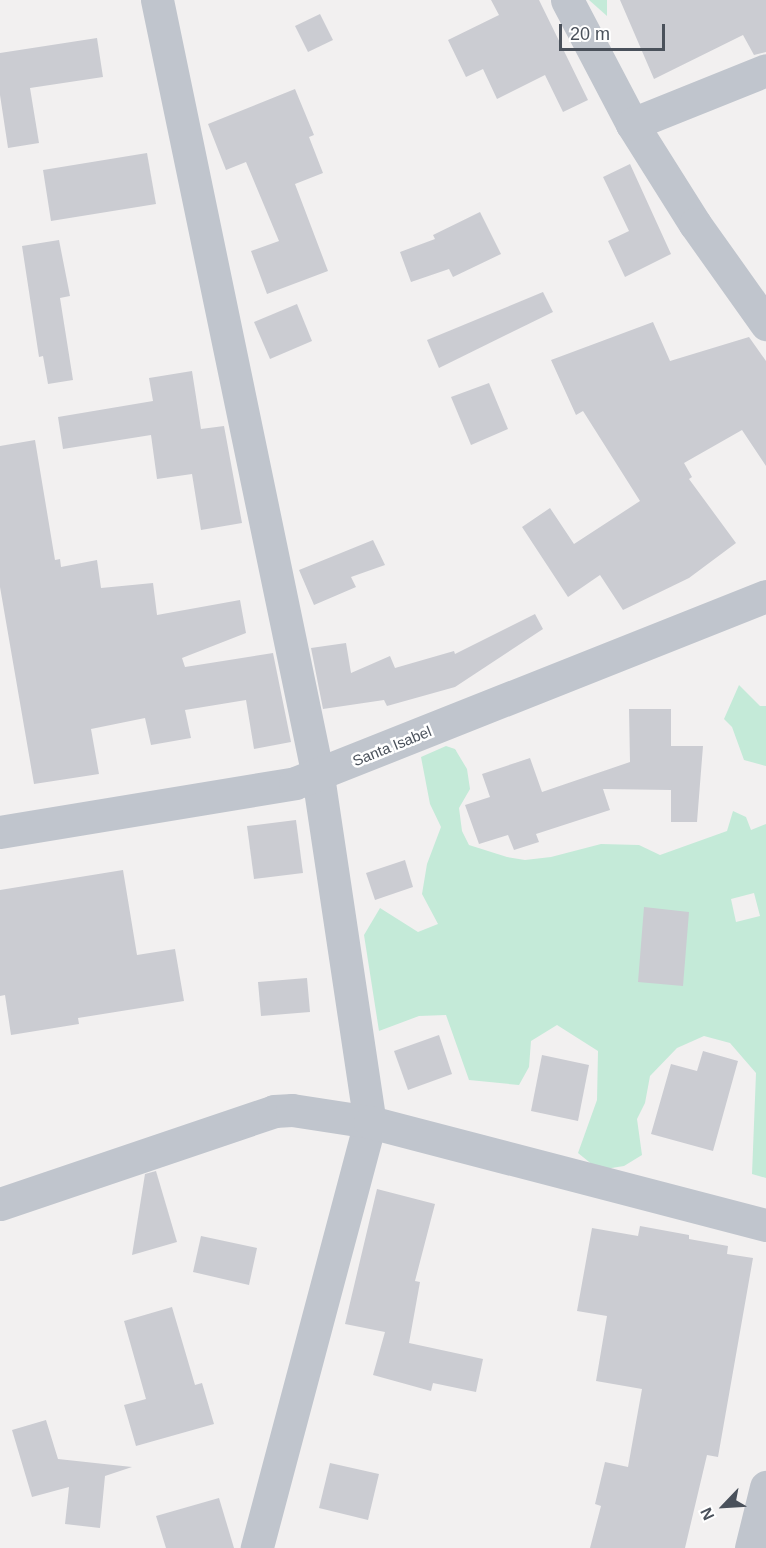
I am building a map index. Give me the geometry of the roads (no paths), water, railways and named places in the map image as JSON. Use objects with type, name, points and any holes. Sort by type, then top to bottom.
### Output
[{"type":"street","points":[[157,0],[318,776],[370,1122],[257,1548]]},
{"type":"street","points":[[567,0],[632,124],[694,224],[766,324]]},
{"type":"street","points":[[632,124],[766,70]]},
{"type":"street","name":"Santa Isabel","points":[[0,832],[295,783],[318,776],[766,596]]},
{"type":"street","points":[[0,1203],[274,1111],[292,1110],[370,1122],[766,1225]]},
{"type":"street","points":[[751,1548],[766,1487]]}]
